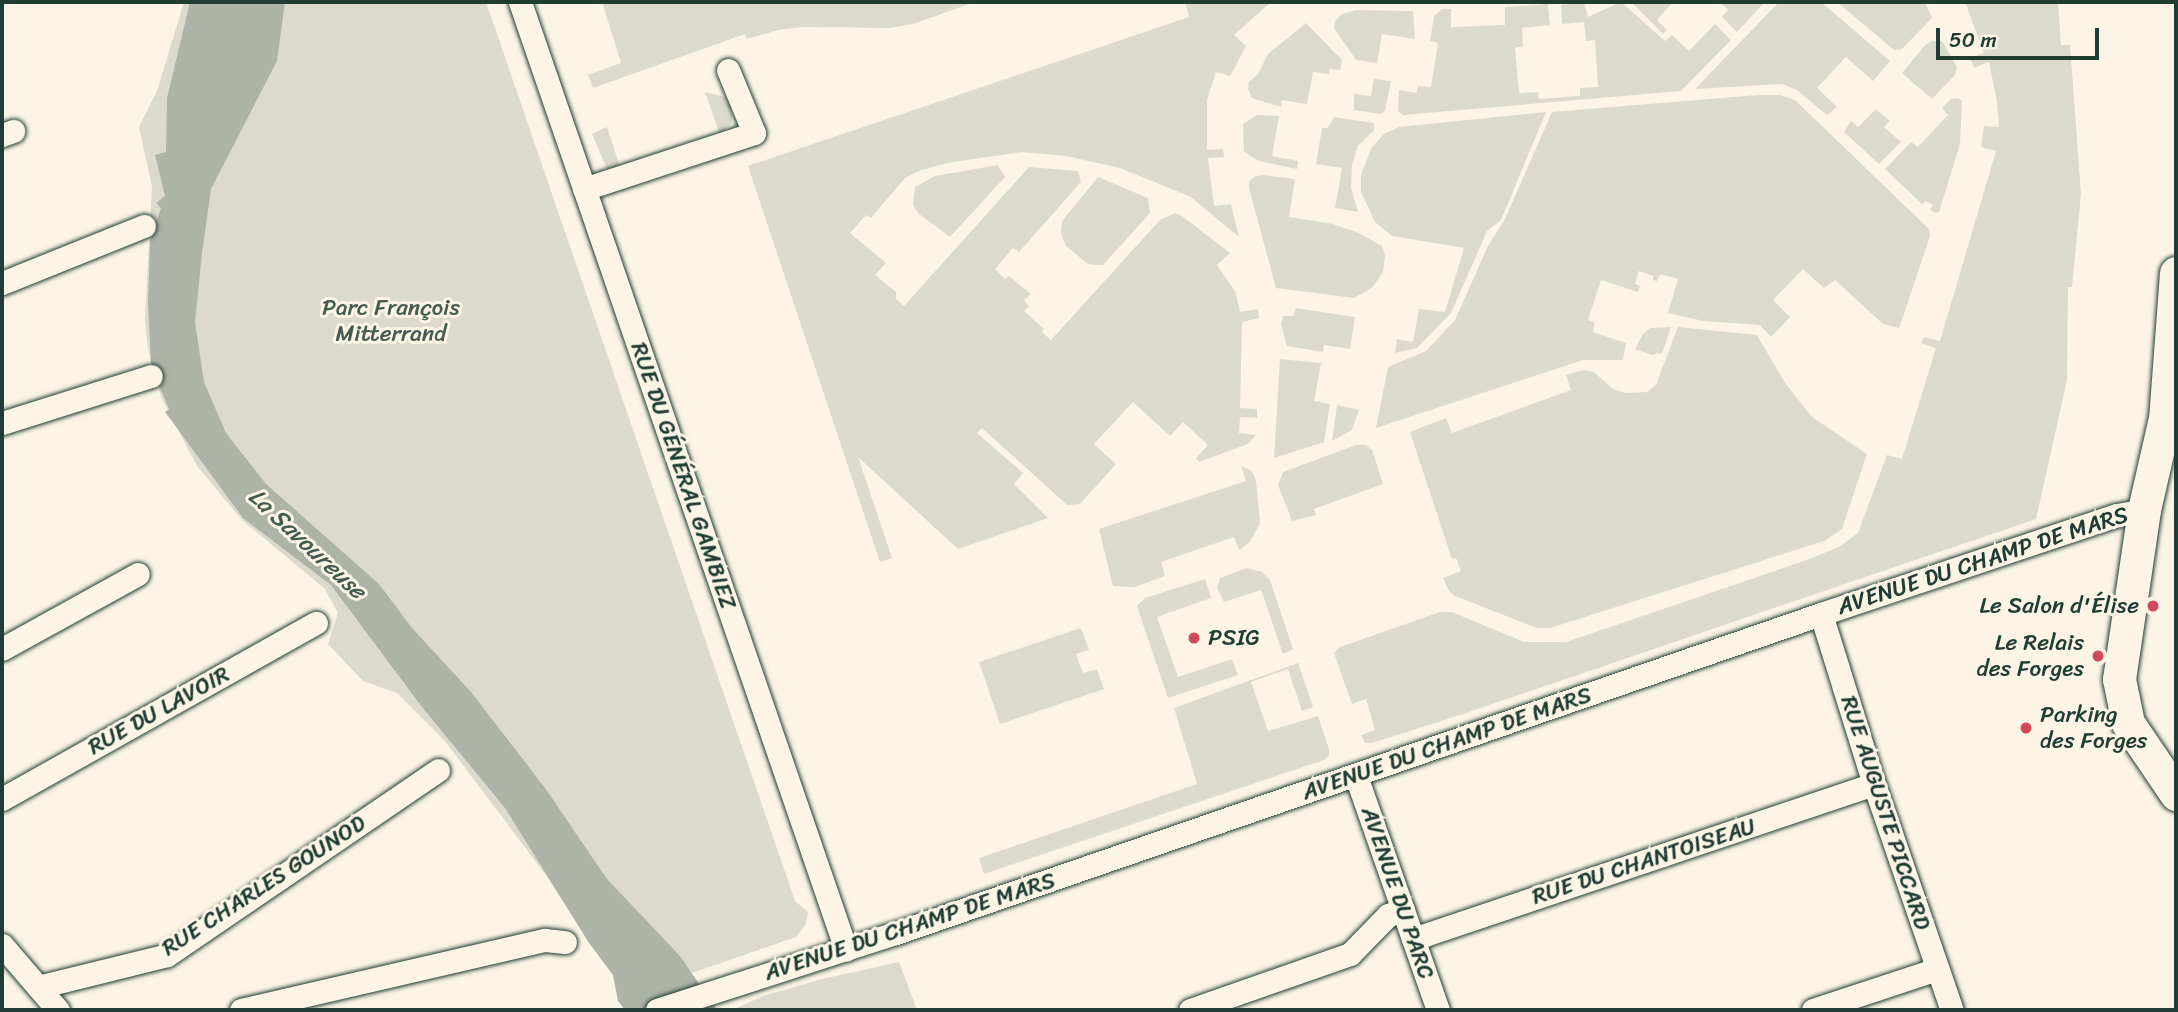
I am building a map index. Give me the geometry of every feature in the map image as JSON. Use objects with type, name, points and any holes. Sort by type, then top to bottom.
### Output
[{"type":"main road","points":[[2176,273],[2171,419],[2144,510],[2119,679],[2128,723],[2176,794]]},
{"type":"street","name":"RUE DU GÉNÉRAL GAMBIEZ","points":[[520,2],[846,950]]},
{"type":"street","points":[[584,189],[754,133],[728,70]]},
{"type":"street","points":[[2,283],[144,226]]},
{"type":"street","points":[[2,423],[151,376]]},
{"type":"street","name":"AVENUE DU CHAMP DE MARS","points":[[657,1010],[846,950],[1821,614],[2117,515],[2144,510]]},
{"type":"street","points":[[2,649],[138,574]]},
{"type":"street","name":"RUE AUGUSTE PICCARD","points":[[1821,614],[1874,785],[1952,1010]]},
{"type":"street","name":"RUE DU LAVOIR","points":[[2,799],[316,623]]},
{"type":"street","name":"RUE CHARLES GOUNOD","points":[[38,987],[167,955],[438,770]]},
{"type":"street","name":"AVENUE DU PARC","points":[[1356,776],[1438,1010]]},
{"type":"street","name":"RUE DU CHANTOISEAU","points":[[1413,939],[1874,785]]},
{"type":"street","points":[[1189,1010],[1350,954],[1388,915],[1403,910]]},
{"type":"street","points":[[241,1010],[545,940],[565,942]]},
{"type":"street","points":[[2,945],[58,1010]]},
{"type":"street","points":[[1813,1010],[1937,969]]},
{"type":"green space","name":"Parc François Mitterrand","points":[[184,2],[486,2],[795,901],[808,912],[806,924],[796,937],[692,973],[689,970],[601,957],[545,874],[444,740],[397,693],[363,681],[328,644],[338,613],[325,589],[242,520],[197,466],[161,397],[148,349],[145,320],[152,187],[139,127],[157,91]]},
{"type":"green space","points":[[602,2],[975,2],[913,24],[890,28],[802,27],[778,30],[747,39],[745,34],[593,88],[588,75],[621,63]]},
{"type":"green space","points":[[1185,2],[1271,2],[1234,35],[1246,46],[1230,76],[1216,72],[1207,100],[1207,150],[1223,149],[1224,157],[1208,158],[1214,206],[1231,204],[1239,237],[1191,197],[1120,168],[1066,156],[1021,152],[947,163],[919,171],[905,178],[871,218],[866,215],[850,233],[886,263],[875,275],[896,292],[896,299],[904,306],[1029,167],[1078,171],[1081,182],[1019,252],[1013,248],[995,269],[1005,279],[1009,276],[1031,294],[1024,300],[1029,306],[1024,311],[1044,329],[1042,332],[1051,340],[1160,220],[1175,213],[1182,216],[1230,253],[1217,265],[1236,293],[1240,312],[1258,309],[1259,318],[1242,322],[1240,408],[1257,409],[1257,418],[1240,417],[1239,433],[1256,435],[1248,444],[1199,462],[1196,458],[1208,445],[1183,422],[1170,436],[1133,402],[1094,444],[1116,464],[1080,504],[1067,505],[982,428],[977,433],[1023,473],[1014,484],[1048,518],[958,549],[858,457],[892,558],[880,562],[748,166],[1189,17]]},
{"type":"green space","points":[[1584,2],[1588,17],[1621,2],[1665,41],[1672,35],[1689,51],[1715,24],[1731,40],[1681,91],[1403,115],[1398,111],[1399,90],[1417,93],[1418,86],[1431,87],[1438,43],[1430,41],[1434,16],[1442,9],[1451,9],[1451,27],[1505,25],[1505,7],[1548,4],[1550,25],[1522,28],[1523,46],[1515,48],[1519,93],[1538,92],[1539,99],[1580,96],[1580,88],[1598,87],[1595,40],[1586,41],[1584,22],[1562,24],[1561,5]]},
{"type":"green space","points":[[1631,2],[1673,2],[1657,20],[1667,30],[1663,34]]},
{"type":"green space","points":[[1720,2],[1765,2],[1737,32],[1722,17],[1728,10]]},
{"type":"green space","points":[[1779,2],[1821,2],[1890,61],[1873,81],[1846,57],[1817,88],[1837,107],[1827,115],[1797,90],[1782,84],[1695,89]]},
{"type":"green space","points":[[1837,2],[1925,2],[1932,18],[1902,49],[1894,50]]},
{"type":"green space","points":[[1965,2],[2058,2],[2061,45],[2070,45],[2081,194],[2072,287],[2068,287],[2067,380],[2036,519],[1460,715],[1365,743],[1361,735],[1375,730],[1366,699],[1352,704],[1334,653],[1340,647],[1440,612],[1452,612],[1524,642],[1566,642],[1804,561],[1839,547],[1858,533],[1887,455],[1902,459],[1936,348],[1921,343],[1924,337],[1940,341],[1996,151],[1981,147],[1984,126],[1999,127],[1997,102],[1989,62],[1974,68],[1970,58],[1984,53]]},
{"type":"green space","points":[[1356,10],[1413,11],[1415,39],[1382,34],[1377,63],[1356,60],[1334,28],[1335,21],[1342,14]]},
{"type":"green space","points":[[1306,23],[1342,60],[1340,70],[1330,69],[1329,74],[1313,72],[1307,104],[1282,100],[1281,107],[1252,98],[1248,89],[1249,82],[1258,74],[1268,54]]},
{"type":"green space","points":[[1942,41],[1957,67],[1955,75],[1932,99],[1902,73],[1926,44]]},
{"type":"green space","points":[[1374,79],[1391,81],[1385,110],[1381,114],[1354,110],[1354,94],[1371,96]]},
{"type":"green space","points":[[705,92],[725,97],[732,107],[732,122],[720,135]]},
{"type":"green space","points":[[1780,95],[1795,100],[1929,229],[1930,236],[1899,328],[1883,324],[1835,280],[1824,288],[1803,269],[1773,300],[1790,317],[1771,337],[1760,325],[1703,321],[1668,313],[1678,279],[1660,274],[1657,281],[1653,280],[1653,276],[1639,271],[1635,284],[1640,286],[1638,292],[1601,280],[1588,320],[1595,323],[1593,332],[1626,343],[1623,360],[1583,360],[1376,428],[1388,367],[1426,351],[1455,320],[1488,246],[1505,219],[1552,112]]},
{"type":"green space","points":[[1958,98],[1962,101],[1960,144],[1939,212],[1936,213],[1930,210],[1933,205],[1926,201],[1922,204],[1885,169],[1911,142],[1918,147],[1948,115],[1942,108],[1951,99]]},
{"type":"green space","points":[[1876,109],[1890,121],[1884,127],[1901,142],[1879,164],[1844,132],[1851,121],[1858,127]]},
{"type":"green space","points":[[1546,112],[1501,220],[1487,231],[1451,313],[1417,348],[1395,353],[1397,339],[1413,342],[1419,309],[1445,312],[1464,248],[1392,236],[1375,222],[1361,192],[1361,175],[1372,147],[1384,134],[1399,127]]},
{"type":"green space","points":[[1257,115],[1279,116],[1272,156],[1298,161],[1297,169],[1259,161],[1244,152],[1243,124]]},
{"type":"green space","points":[[1334,117],[1374,123],[1374,130],[1358,146],[1352,165],[1351,188],[1358,212],[1335,208],[1342,168],[1316,164],[1322,128],[1328,128]]},
{"type":"green space","points":[[607,127],[621,170],[609,174],[592,134]]},
{"type":"green space","points":[[998,165],[1005,177],[950,237],[919,214],[913,205],[915,187],[935,176]]},
{"type":"green space","points":[[1263,175],[1295,179],[1289,217],[1333,224],[1359,233],[1382,246],[1385,255],[1383,272],[1372,288],[1354,298],[1276,288],[1249,188],[1249,182],[1254,177]]},
{"type":"green space","points":[[1098,177],[1148,198],[1150,213],[1103,265],[1088,264],[1066,246],[1061,233],[1062,221]]},
{"type":"green space","points":[[1296,308],[1355,317],[1350,349],[1324,345],[1323,352],[1287,346],[1281,324],[1283,316],[1293,316]]},
{"type":"green space","points":[[1671,327],[1662,353],[1652,355],[1635,349],[1643,334],[1650,328]]},
{"type":"green space","points":[[1678,327],[1757,335],[1785,383],[1812,417],[1867,454],[1842,529],[1824,541],[1550,628],[1537,628],[1455,596],[1449,591],[1443,578],[1461,571],[1456,558],[1452,559],[1410,432],[1446,418],[1452,433],[1571,390],[1566,375],[1584,370],[1594,372],[1613,389],[1625,393],[1647,392],[1656,385]]},
{"type":"green space","points":[[1280,359],[1321,363],[1314,401],[1330,404],[1324,442],[1274,458]]},
{"type":"green space","points":[[1337,405],[1359,410],[1352,430],[1332,441]]},
{"type":"green space","points":[[1356,445],[1366,445],[1372,450],[1383,484],[1314,509],[1316,515],[1292,521],[1278,485],[1283,472]]},
{"type":"green space","points":[[1241,466],[1252,471],[1256,480],[1260,523],[1250,542],[1239,550],[1234,537],[1161,562],[1165,576],[1135,587],[1113,586],[1099,529],[1246,481]]},
{"type":"green space","points":[[1247,568],[1262,572],[1270,580],[1293,649],[1283,654],[1261,590],[1224,602],[1217,588],[1220,578]]},
{"type":"green space","points":[[1205,579],[1211,598],[1157,617],[1178,677],[1232,659],[1238,675],[1168,698],[1137,606],[1145,598]]},
{"type":"green space","points":[[1081,628],[1089,650],[1076,654],[1083,673],[1097,669],[1104,689],[1000,724],[979,662]]},
{"type":"green space","points":[[1298,663],[1313,707],[1302,711],[1288,669],[1251,682],[1268,731],[1318,716],[1329,749],[1329,755],[1324,760],[984,874],[979,858],[1197,784],[1174,708]]},
{"type":"green space","points":[[899,962],[917,1010],[732,1010],[763,996],[822,979]]},
{"type":"water","name":"La Savoureuse","points":[[190,2],[285,2],[277,61],[211,189],[202,253],[195,322],[204,382],[226,433],[266,484],[379,584],[412,628],[471,692],[545,788],[607,879],[680,956],[717,1010],[625,1010],[618,1001],[613,975],[589,943],[505,808],[422,707],[331,585],[243,518],[165,412],[169,409],[151,366],[148,302],[150,242],[161,208],[156,203],[165,196],[155,155],[166,152],[167,98]]},
{"type":"place","name":"Le Salon d'Élise","points":[[2153,606]]},
{"type":"place","name":"PSIG","points":[[1194,638]]},
{"type":"place","name":"Le Relais des Forges","points":[[2098,656]]},
{"type":"place","name":"Parking des Forges","points":[[2026,728]]}]
